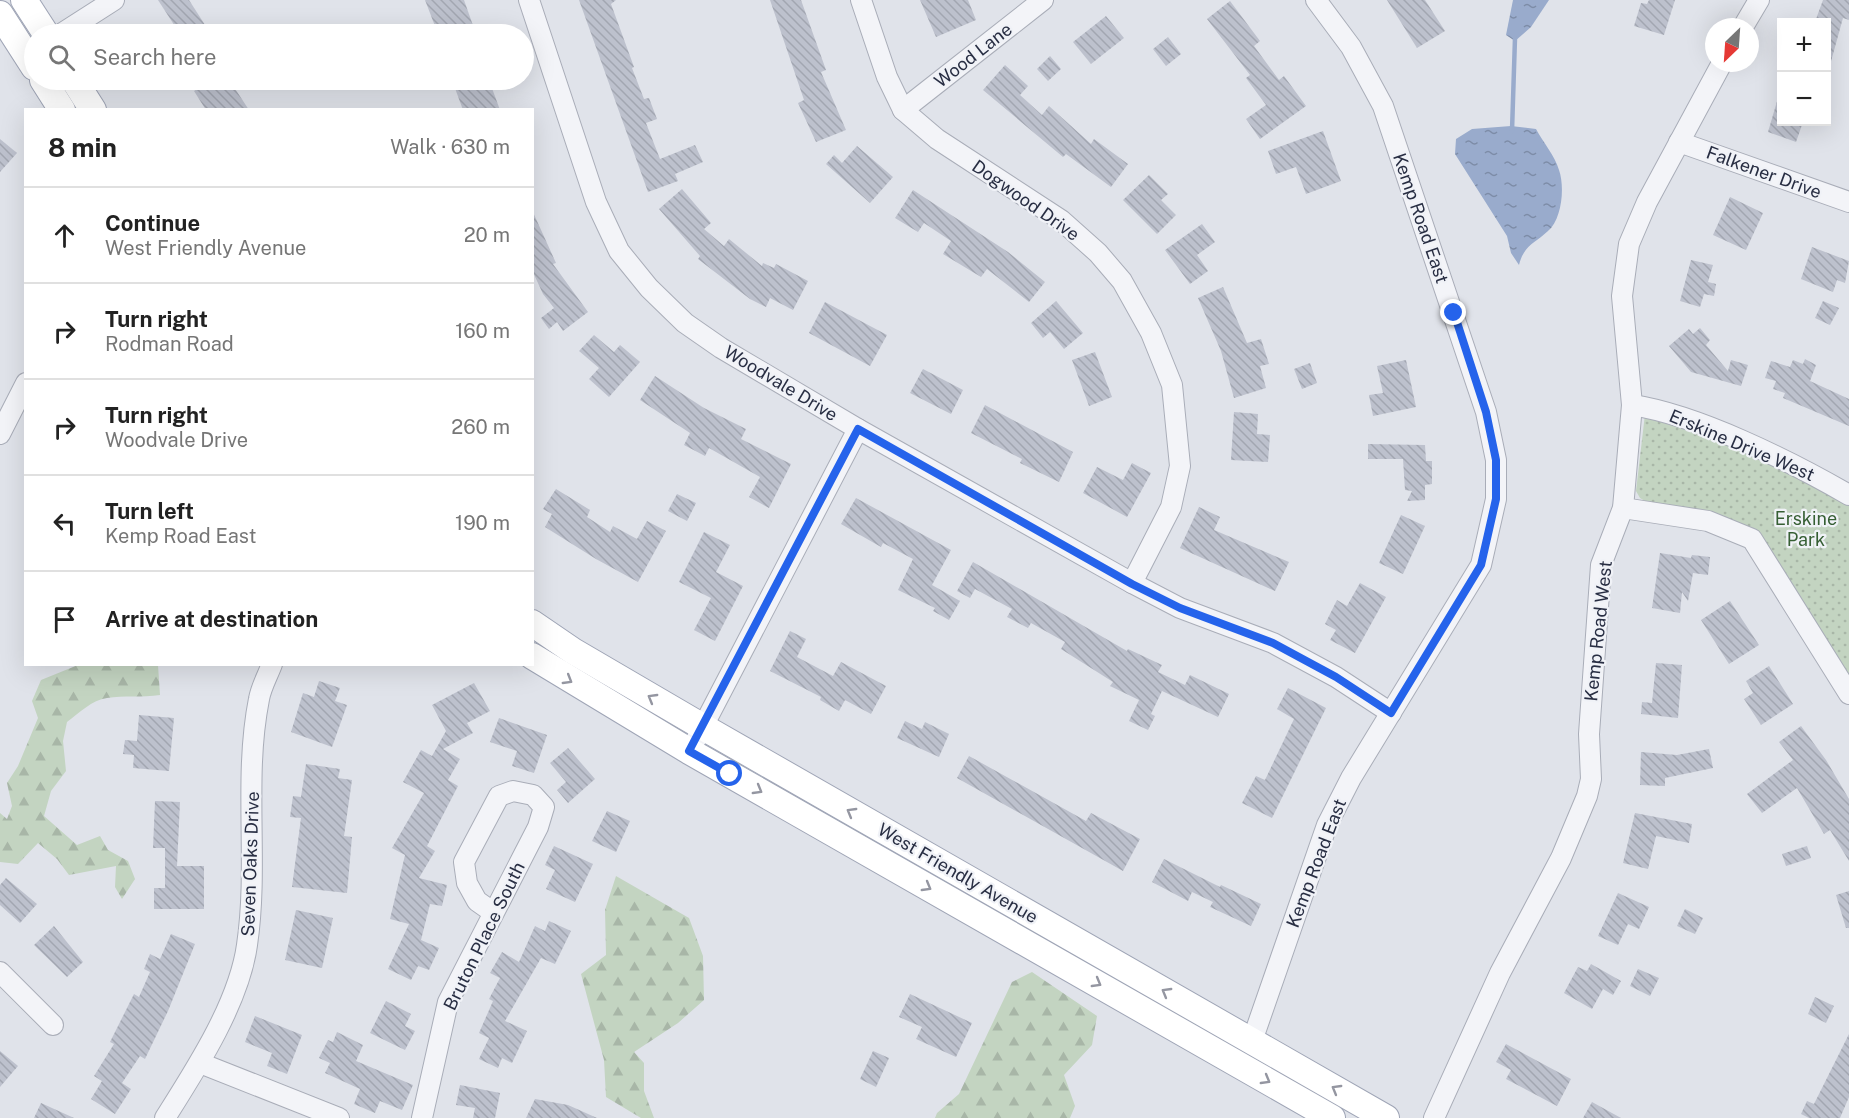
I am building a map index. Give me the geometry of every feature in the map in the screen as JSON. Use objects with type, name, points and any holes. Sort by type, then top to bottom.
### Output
[{"type":"main road","points":[[24,0],[40,24]]},
{"type":"main road","points":[[0,14],[24,51]]},
{"type":"main road","points":[[49,90],[61,108]]},
{"type":"main road","points":[[80,90],[92,108]]},
{"type":"main road","name":"West Friendly Avenue","points":[[534,624],[573,651],[703,727],[1386,1118]]},
{"type":"main road","name":"West Friendly Avenue","points":[[534,657],[689,751],[1332,1118]]},
{"type":"street","points":[[77,24],[114,0]]},
{"type":"street","name":"Woodvale Drive","points":[[529,0],[596,202],[619,251],[649,288],[685,323],[721,348],[858,429],[1132,584],[1180,608],[1273,643],[1336,677],[1391,713]]},
{"type":"street","name":"Dogwood Drive","points":[[861,0],[887,77],[903,110],[937,139],[1068,227],[1098,253],[1122,282],[1151,333],[1172,385],[1180,466],[1171,507],[1132,584]]},
{"type":"street","name":"Wood Lane","points":[[903,110],[1043,0]]},
{"type":"street","name":"Kemp Road East","points":[[1252,1041],[1327,825],[1351,778],[1481,565],[1496,499],[1496,460],[1486,412],[1383,106],[1351,47],[1316,0]]},
{"type":"street","points":[[1748,18],[1759,0]]},
{"type":"street","name":"Kemp Road West","points":[[1434,1118],[1500,973],[1561,858],[1587,796],[1591,779],[1589,734],[1601,565],[1623,508],[1632,405],[1622,296],[1629,244],[1647,202],[1717,72]]},
{"type":"street","name":"Falkener Drive","points":[[1679,142],[1849,202]]},
{"type":"street","points":[[0,434],[24,386]]},
{"type":"street","name":"Erskine Drive West","points":[[1632,405],[1655,408],[1725,435],[1808,471],[1849,495]]},
{"type":"street","points":[[689,751],[858,429]]},
{"type":"street","points":[[1623,508],[1708,521],[1752,539],[1849,694]]},
{"type":"street","name":"Seven Oaks Drive","points":[[165,1118],[200,1063],[230,1002],[247,948],[252,885],[254,748],[259,697],[271,666]]},
{"type":"street","name":"Bruton Place South","points":[[422,1118],[448,1002],[494,913],[538,827],[544,807],[532,795],[513,791],[499,796],[464,862],[467,883],[477,901],[494,913]]},
{"type":"street","points":[[3,980],[53,1025]]},
{"type":"street","points":[[200,1063],[339,1118]]},
{"type":"green space","name":"Erskine Park","points":[[1645,414],[1780,466],[1849,506],[1849,678],[1760,534],[1712,513],[1648,503],[1640,498],[1636,491]]},
{"type":"green space","points":[[76,666],[158,666],[160,695],[101,699],[67,722],[63,741],[66,771],[51,791],[44,816],[77,845],[100,836],[108,850],[128,861],[135,879],[122,899],[115,887],[116,866],[69,875],[57,859],[38,843],[18,864],[0,862],[0,813],[7,819],[12,806],[7,783],[18,766],[38,718],[32,701],[41,680]]},
{"type":"green space","points":[[616,876],[689,918],[703,956],[704,1000],[678,1023],[634,1052],[644,1063],[644,1091],[654,1118],[641,1118],[606,1097],[604,1060],[581,974],[606,955],[605,910]]},
{"type":"green space","points":[[1032,972],[1097,1016],[1092,1045],[1064,1075],[1075,1106],[1070,1118],[935,1118],[937,1113],[959,1094],[1012,982]]},
{"type":"water","points":[[1513,0],[1549,0],[1531,27],[1515,41],[1506,35]]},
{"type":"water","points":[[1511,126],[1536,129],[1552,154],[1562,185],[1561,202],[1553,226],[1530,245],[1519,265],[1511,253],[1507,236],[1455,154],[1456,139],[1472,129]]},
{"type":"building","points":[[158,0],[189,0],[204,24],[174,24]]},
{"type":"building","points":[[425,0],[464,0],[472,24],[434,24]]},
{"type":"building","points":[[579,0],[616,0],[611,4],[634,67],[632,68],[644,99],[649,98],[657,119],[646,123],[660,159],[695,145],[703,162],[675,174],[678,181],[648,192]]},
{"type":"building","points":[[770,0],[801,0],[826,70],[821,72],[846,130],[816,142],[798,103],[804,100]]},
{"type":"building","points":[[920,0],[968,0],[976,20],[936,37]]},
{"type":"building","points":[[1387,0],[1425,0],[1445,31],[1417,48]]},
{"type":"building","points":[[1649,0],[1675,0],[1664,35],[1634,26],[1641,3],[1647,4]]},
{"type":"building","points":[[1823,0],[1849,0],[1849,20],[1843,18],[1831,61],[1831,18],[1816,18]]},
{"type":"building","points":[[1230,1],[1260,41],[1254,46],[1279,80],[1284,76],[1306,106],[1260,139],[1246,119],[1266,105],[1246,78],[1250,75],[1207,19]]},
{"type":"building","points":[[1106,16],[1124,38],[1091,64],[1073,42]]},
{"type":"building","points":[[1168,37],[1181,54],[1166,66],[1153,49]]},
{"type":"building","points":[[1050,56],[1061,69],[1048,81],[1037,69]]},
{"type":"building","points":[[1005,65],[1028,86],[1020,95],[1042,115],[1049,106],[1091,144],[1094,139],[1128,164],[1111,187],[1066,154],[1063,157],[983,90]]},
{"type":"building","points":[[236,90],[248,108],[205,108],[194,91]]},
{"type":"building","points":[[456,90],[493,90],[499,108],[462,108]]},
{"type":"building","points":[[1777,101],[1777,126],[1802,126],[1796,142],[1768,132]]},
{"type":"building","points":[[1323,131],[1341,181],[1306,194],[1296,167],[1276,174],[1268,151]]},
{"type":"building","points":[[0,139],[17,153],[0,172]]},
{"type":"building","points":[[857,146],[893,177],[870,203],[826,164],[834,155],[842,163]]},
{"type":"building","points":[[1149,175],[1168,194],[1161,200],[1176,215],[1157,234],[1123,200]]},
{"type":"building","points":[[682,189],[711,223],[704,229],[724,246],[729,239],[762,266],[763,263],[774,268],[776,264],[808,281],[793,310],[770,298],[766,307],[750,299],[698,259],[700,256],[659,209]]},
{"type":"building","points":[[913,190],[1008,252],[1045,282],[1029,302],[987,269],[981,277],[943,254],[951,241],[924,223],[918,232],[895,218]]},
{"type":"building","points":[[1730,197],[1763,213],[1746,250],[1713,235]]},
{"type":"building","points":[[534,214],[556,263],[553,264],[588,312],[563,331],[557,322],[549,329],[541,318],[554,308],[543,294],[534,274]]},
{"type":"building","points":[[1202,224],[1215,242],[1197,255],[1208,271],[1190,284],[1165,250]]},
{"type":"building","points":[[1812,247],[1849,261],[1845,283],[1837,280],[1833,292],[1801,279]]},
{"type":"building","points":[[1691,260],[1713,265],[1708,282],[1716,284],[1714,296],[1704,294],[1700,307],[1680,301]]},
{"type":"building","points":[[1223,287],[1247,343],[1261,339],[1269,364],[1260,366],[1266,388],[1234,398],[1221,351],[1198,298]]},
{"type":"building","points":[[1056,301],[1083,333],[1064,349],[1050,332],[1043,338],[1031,323]]},
{"type":"building","points":[[1823,301],[1839,308],[1830,325],[1815,318]]},
{"type":"building","points":[[825,302],[887,335],[870,366],[809,333]]},
{"type":"building","points":[[1700,328],[1710,340],[1706,345],[1728,371],[1731,360],[1748,365],[1741,386],[1691,372],[1669,346],[1689,329],[1693,334]]},
{"type":"building","points":[[594,335],[614,352],[620,345],[640,362],[609,397],[589,379],[599,368],[579,351]]},
{"type":"building","points":[[1095,352],[1112,397],[1089,406],[1072,360]]},
{"type":"building","points":[[1805,359],[1816,365],[1810,381],[1849,399],[1849,426],[1783,398],[1785,393],[1773,389],[1776,381],[1765,378],[1771,361],[1790,367],[1793,360],[1803,364]]},
{"type":"building","points":[[1406,360],[1416,407],[1373,416],[1369,395],[1383,393],[1377,366]]},
{"type":"building","points":[[1310,363],[1317,383],[1302,389],[1294,369]]},
{"type":"building","points":[[923,369],[963,390],[951,414],[910,393]]},
{"type":"building","points":[[655,376],[704,408],[746,429],[741,439],[791,464],[769,508],[749,497],[760,477],[709,448],[705,456],[684,445],[690,433],[640,400]]},
{"type":"building","points":[[985,405],[1073,452],[1059,482],[1020,463],[1022,459],[971,433]]},
{"type":"building","points":[[1234,412],[1258,414],[1257,434],[1270,435],[1268,462],[1231,460]]},
{"type":"building","points":[[1368,444],[1425,445],[1426,461],[1432,461],[1432,484],[1425,485],[1425,500],[1407,501],[1412,491],[1405,490],[1403,459],[1368,459]]},
{"type":"building","points":[[1132,463],[1151,473],[1127,517],[1083,493],[1097,467],[1123,480]]},
{"type":"building","points":[[556,489],[590,510],[587,517],[610,532],[613,526],[637,539],[647,521],[666,531],[638,582],[545,527],[552,514],[543,509]]},
{"type":"building","points":[[677,494],[696,503],[687,521],[668,511]]},
{"type":"building","points":[[856,498],[951,550],[932,585],[960,601],[949,620],[933,611],[935,608],[898,590],[913,559],[883,543],[881,547],[841,524]]},
{"type":"building","points":[[1199,507],[1220,517],[1214,530],[1289,562],[1275,591],[1180,548]]},
{"type":"building","points":[[1401,515],[1425,526],[1403,574],[1379,563]]},
{"type":"building","points":[[704,532],[730,545],[716,572],[743,586],[715,641],[694,630],[711,598],[679,582]]},
{"type":"building","points":[[1660,553],[1691,558],[1692,555],[1710,557],[1708,575],[1693,573],[1688,601],[1682,592],[1680,613],[1652,608]]},
{"type":"building","points":[[973,562],[1127,651],[1128,649],[1162,665],[1158,672],[1185,685],[1190,675],[1229,694],[1218,717],[1162,691],[1151,714],[1155,716],[1148,730],[1129,721],[1139,700],[1110,686],[1113,682],[1061,649],[1065,642],[1031,623],[1028,628],[1007,617],[1012,609],[975,589],[970,598],[957,591]]},
{"type":"building","points":[[1360,583],[1386,597],[1355,653],[1330,640],[1336,630],[1325,624],[1337,600],[1347,606]]},
{"type":"building","points":[[1730,601],[1759,645],[1729,664],[1701,620]]},
{"type":"building","points":[[790,631],[806,639],[797,657],[833,676],[841,662],[886,686],[871,714],[845,700],[839,711],[820,700],[821,697],[770,671]]},
{"type":"building","points":[[1656,663],[1682,665],[1678,718],[1641,714],[1642,702],[1652,703]]},
{"type":"building","points":[[1769,666],[1793,704],[1761,725],[1744,699],[1753,693],[1746,681]]},
{"type":"building","points":[[319,681],[340,688],[335,701],[347,705],[332,747],[291,732],[303,693],[314,697]]},
{"type":"building","points":[[474,683],[490,711],[467,723],[473,733],[443,749],[460,759],[448,780],[458,786],[427,846],[435,851],[419,878],[447,885],[442,906],[430,904],[421,940],[439,948],[429,970],[418,966],[411,980],[388,969],[409,924],[390,919],[405,855],[392,848],[424,793],[403,782],[421,750],[432,756],[446,731],[432,705]]},
{"type":"building","points":[[1288,688],[1326,708],[1272,818],[1242,803],[1256,776],[1265,780],[1294,719],[1277,709]]},
{"type":"building","points":[[139,715],[174,718],[169,771],[133,768],[134,755],[123,754],[125,740],[137,741]]},
{"type":"building","points":[[499,718],[547,735],[534,773],[512,766],[517,751],[490,742]]},
{"type":"building","points":[[905,721],[922,729],[925,722],[949,734],[939,757],[897,738]]},
{"type":"building","points":[[1801,726],[1826,760],[1849,799],[1849,861],[1830,830],[1824,834],[1797,788],[1762,813],[1747,794],[1793,760],[1779,742]]},
{"type":"building","points":[[568,748],[595,779],[568,803],[557,790],[566,782],[550,763]]},
{"type":"building","points":[[1709,749],[1713,768],[1665,778],[1665,786],[1640,785],[1641,752],[1677,755]]},
{"type":"building","points":[[969,756],[1086,821],[1091,813],[1140,839],[1123,871],[957,778]]},
{"type":"building","points":[[306,764],[340,769],[338,778],[352,780],[344,836],[352,837],[347,893],[292,887],[301,818],[290,817],[293,796],[301,797]]},
{"type":"building","points":[[155,801],[180,802],[177,866],[204,866],[204,909],[154,909],[154,888],[165,888],[165,848],[153,848]]},
{"type":"building","points":[[607,811],[630,821],[616,852],[592,841]]},
{"type":"building","points":[[1635,813],[1692,824],[1689,843],[1656,836],[1648,869],[1623,863]]},
{"type":"building","points":[[554,846],[593,864],[575,902],[546,889],[555,870],[545,865]]},
{"type":"building","points":[[1807,846],[1811,858],[1786,866],[1782,854]]},
{"type":"building","points":[[1164,859],[1220,887],[1221,885],[1261,904],[1251,926],[1210,907],[1213,902],[1192,892],[1188,901],[1152,882]]},
{"type":"building","points":[[6,878],[37,904],[20,923],[0,905],[0,885]]},
{"type":"building","points":[[1849,891],[1849,928],[1846,928],[1836,895]]},
{"type":"building","points":[[1618,893],[1649,907],[1639,929],[1628,924],[1618,945],[1598,936]]},
{"type":"building","points":[[1685,909],[1703,918],[1695,934],[1677,926]]},
{"type":"building","points":[[296,910],[333,918],[322,968],[285,960]]},
{"type":"building","points":[[549,921],[571,931],[555,964],[541,958],[505,1021],[527,1031],[512,1063],[502,1058],[498,1068],[479,1059],[489,1038],[479,1033],[493,1001],[489,999],[500,978],[490,973],[502,952],[519,962],[535,926],[545,931]]},
{"type":"building","points":[[54,926],[83,962],[67,977],[34,945]]},
{"type":"building","points":[[171,934],[195,944],[168,1011],[145,1059],[140,1056],[122,1083],[131,1089],[115,1114],[91,1099],[102,1081],[94,1076],[114,1044],[110,1042],[134,994],[139,997],[150,972],[144,969],[150,954],[160,959]]},
{"type":"building","points":[[1591,964],[1621,981],[1613,995],[1603,989],[1592,1009],[1564,993],[1578,967],[1587,971]]},
{"type":"building","points":[[1638,969],[1659,978],[1650,996],[1630,986]]},
{"type":"building","points":[[910,994],[972,1023],[956,1057],[916,1039],[922,1027],[899,1017]]},
{"type":"building","points":[[1815,997],[1834,1006],[1826,1023],[1808,1014]]},
{"type":"building","points":[[386,1001],[411,1014],[405,1026],[415,1031],[405,1050],[370,1033]]},
{"type":"building","points":[[255,1016],[302,1035],[287,1074],[267,1066],[272,1053],[245,1042]]},
{"type":"building","points":[[337,1032],[363,1045],[356,1061],[413,1085],[402,1110],[380,1101],[375,1113],[354,1104],[360,1089],[325,1073],[330,1063],[319,1058],[328,1040],[333,1042]]},
{"type":"building","points":[[1849,1034],[1849,1097],[1840,1118],[1809,1118],[1801,1114],[1807,1101],[1814,1104]]},
{"type":"building","points":[[1506,1044],[1571,1079],[1557,1106],[1506,1079],[1511,1070],[1496,1062]]},
{"type":"building","points":[[0,1051],[18,1066],[0,1087]]},
{"type":"building","points":[[873,1051],[889,1058],[876,1087],[860,1079]]},
{"type":"building","points":[[460,1085],[500,1093],[495,1118],[473,1118],[475,1108],[456,1105]]},
{"type":"building","points":[[535,1099],[568,1105],[597,1118],[526,1118]]},
{"type":"building","points":[[1592,1102],[1621,1118],[1583,1118]]},
{"type":"building","points":[[41,1103],[74,1118],[34,1118]]},
{"type":"waterway","points":[[1512,131],[1515,38]]},
{"type":"route","points":[[730,774],[689,751],[858,429],[1132,584],[1180,608],[1273,643],[1336,677],[1391,713],[1481,565],[1496,499],[1496,460],[1486,412],[1454,313]]}]
